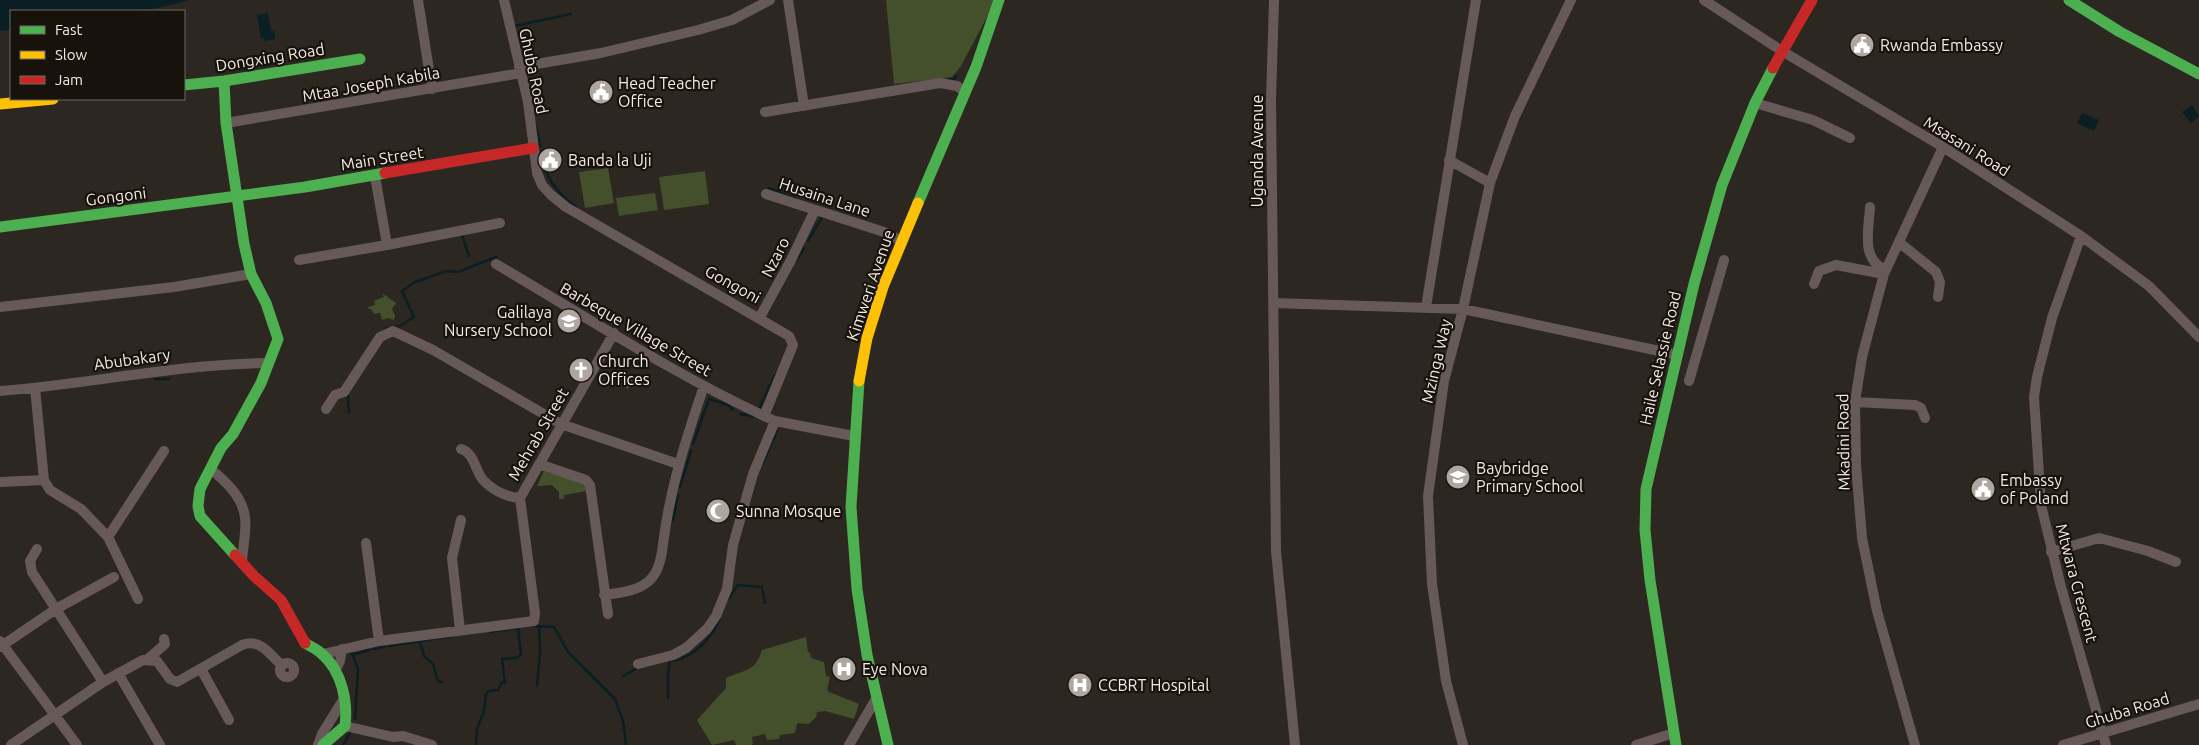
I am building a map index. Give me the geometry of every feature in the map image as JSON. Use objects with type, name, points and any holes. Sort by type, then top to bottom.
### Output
[{"type":"street","points":[[418,0],[432,89]]},
{"type":"street","name":"Ghuba Road","points":[[504,0],[528,102],[533,148]]},
{"type":"street","name":"Mtaa Joseph Kabila","points":[[226,123],[432,89],[601,52],[698,30],[732,20],[770,0]]},
{"type":"street","points":[[788,0],[804,106]]},
{"type":"street","name":"Kimweri Avenue","points":[[888,745],[867,655],[857,589],[852,507],[857,391],[867,338],[874,314],[902,241],[976,67],[999,0]]},
{"type":"street","name":"Uganda Avenue","points":[[1274,0],[1271,100],[1276,551],[1295,745]]},
{"type":"street","name":"Mzinga Way","points":[[1426,307],[1476,0]]},
{"type":"street","name":"Mzinga Way","points":[[1463,745],[1446,681],[1432,584],[1428,496],[1444,381],[1464,309],[1490,183],[1516,116],[1571,0]]},
{"type":"street","name":"Msasani Road","points":[[1704,0],[1782,50],[1943,147],[2081,236],[2150,286],[2199,337]]},
{"type":"street","name":"Haile Selassie Road","points":[[1675,739],[1652,600],[1645,530],[1646,489],[1694,284],[1722,185],[1755,103],[1782,50],[1812,0]]},
{"type":"street","points":[[2069,0],[2120,32],[2199,74]]},
{"type":"street","name":"Dongxing Road","points":[[185,85],[224,81],[360,59]]},
{"type":"street","points":[[224,81],[226,123],[236,195],[251,274],[266,303],[278,339],[256,391],[233,434],[221,448],[198,496],[198,506],[200,516],[242,564],[281,600],[305,642],[322,654],[335,672],[345,697],[347,708],[345,726],[339,733],[322,745]]},
{"type":"street","points":[[765,112],[940,83],[957,86],[965,92]]},
{"type":"street","points":[[0,104],[42,100]]},
{"type":"street","points":[[1755,103],[1813,120],[1850,138]]},
{"type":"street","name":"Mkadini Road","points":[[1915,745],[1877,611],[1862,538],[1856,465],[1855,402],[1862,357],[1885,272],[1943,147]]},
{"type":"street","name":"Main Street","points":[[236,195],[375,176],[533,148]]},
{"type":"street","name":"Gongoni","points":[[533,148],[537,173],[542,186],[566,207],[760,317],[784,332],[793,342],[764,416]]},
{"type":"street","points":[[1449,160],[1490,183]]},
{"type":"street","points":[[375,176],[387,245]]},
{"type":"street","name":"Husaina Lane","points":[[766,194],[884,232],[902,241]]},
{"type":"street","name":"Gongoni","points":[[0,227],[236,195]]},
{"type":"street","points":[[1870,207],[1868,252],[1885,272]]},
{"type":"street","name":"Nzaro","points":[[760,317],[791,260],[815,210]]},
{"type":"street","points":[[299,260],[500,223]]},
{"type":"street","name":"Mtwara Crescent","points":[[2081,236],[2052,318],[2035,390],[2041,505],[2052,552],[2106,745]]},
{"type":"street","points":[[1900,243],[1920,257],[1936,272],[1940,282],[1938,297]]},
{"type":"street","points":[[1689,381],[1724,260]]},
{"type":"street","name":"Barbeque Village Street","points":[[496,264],[704,386],[764,416]]},
{"type":"street","points":[[1814,284],[1817,273],[1833,266],[1885,272]]},
{"type":"street","points":[[0,307],[174,287],[251,274]]},
{"type":"street","points":[[1273,303],[1464,309],[1678,355]]},
{"type":"street","points":[[326,409],[335,395],[344,392],[380,337],[393,331],[433,350],[561,424],[678,464]]},
{"type":"street","name":"Mehrab Street","points":[[460,630],[532,622],[536,612],[520,498],[614,333]]},
{"type":"street","name":"Abubakary","points":[[0,391],[199,366],[268,363]]},
{"type":"street","points":[[604,595],[628,591],[642,586],[651,579],[658,569],[678,464],[704,386]]},
{"type":"street","points":[[35,388],[44,480],[50,490],[81,509],[108,537],[138,599]]},
{"type":"street","points":[[1855,402],[1915,405],[1921,408],[1925,418]]},
{"type":"street","points":[[764,416],[775,421],[854,436]]},
{"type":"street","points":[[638,664],[673,656],[686,648],[707,629],[716,616],[727,589],[733,545],[753,474],[775,421]]},
{"type":"street","points":[[461,449],[468,453],[483,480],[507,497],[520,498]]},
{"type":"street","points":[[108,537],[164,451]]},
{"type":"street","points":[[539,464],[589,481],[608,614]]},
{"type":"street","points":[[211,469],[230,486],[239,500],[245,517],[242,564]]},
{"type":"street","points":[[0,482],[44,480]]},
{"type":"street","points":[[322,654],[379,641],[460,630],[452,558],[460,520]]},
{"type":"street","points":[[2052,552],[2099,538],[2148,551],[2176,562]]},
{"type":"street","points":[[366,543],[379,641]]},
{"type":"street","points":[[37,549],[30,561],[30,569],[103,682]]},
{"type":"street","points":[[77,745],[1,645],[56,610],[114,577]]},
{"type":"street","points":[[11,745],[103,682],[148,659],[165,644],[164,639]]},
{"type":"street","points":[[148,659],[157,661],[170,679],[174,682],[180,682],[242,645],[252,642],[262,646],[282,666]]},
{"type":"street","points":[[335,672],[342,650]]},
{"type":"street","points":[[201,669],[229,720]]},
{"type":"street","points":[[118,673],[160,745]]},
{"type":"street","points":[[318,745],[322,734],[345,697]]},
{"type":"street","points":[[849,745],[877,698]]},
{"type":"street","name":"Ghuba Road","points":[[2063,745],[2199,704]]},
{"type":"street","points":[[345,726],[392,737],[403,736],[432,745]]},
{"type":"street","points":[[1636,745],[1675,739]]},
{"type":"green space","points":[[886,0],[996,0],[961,66],[952,77],[894,84]]},
{"type":"green space","points":[[608,168],[614,203],[585,208],[579,172]]},
{"type":"green space","points":[[705,171],[709,204],[664,210],[659,177]]},
{"type":"green space","points":[[655,193],[658,210],[619,216],[616,198]]},
{"type":"green space","points":[[382,293],[396,303],[392,309],[395,316],[394,320],[388,318],[382,320],[380,313],[374,314],[368,307],[375,305],[374,301],[384,297]]},
{"type":"green space","points":[[621,373],[633,380],[628,389],[615,383]]},
{"type":"green space","points":[[544,471],[586,484],[587,491],[564,495],[564,499],[559,499],[559,492],[552,485],[537,486]]},
{"type":"green space","points":[[806,637],[808,652],[811,658],[824,662],[826,676],[830,677],[827,690],[859,704],[854,719],[825,711],[817,712],[816,717],[809,724],[797,723],[795,733],[780,735],[779,739],[767,740],[765,734],[752,737],[753,744],[751,745],[736,745],[734,740],[712,745],[697,720],[726,688],[726,678],[753,667],[762,650]]},
{"type":"water","points":[[0,0],[189,0],[146,10],[10,10],[10,30],[0,31]]},
{"type":"water","points":[[268,13],[271,31],[274,31],[275,39],[265,41],[264,38],[261,38],[257,15]]},
{"type":"water","points":[[2192,105],[2199,116],[2191,123],[2182,112]]},
{"type":"water","points":[[2082,113],[2099,120],[2094,131],[2077,123]]},
{"type":"waterway","points":[[514,26],[571,14]]},
{"type":"waterway","points":[[946,80],[954,79],[956,76]]},
{"type":"waterway","points":[[536,126],[540,146]]},
{"type":"waterway","points":[[542,156],[546,171],[553,185],[576,207]]},
{"type":"waterway","points":[[769,188],[796,199]]},
{"type":"waterway","points":[[808,241],[822,217]]},
{"type":"waterway","points":[[462,235],[469,256]]},
{"type":"waterway","points":[[796,261],[804,248]]},
{"type":"waterway","points":[[383,332],[385,329],[400,326],[414,317],[402,291],[415,282],[447,271],[458,272],[496,257]]},
{"type":"waterway","points":[[759,409],[775,375]]},
{"type":"waterway","points":[[155,379],[169,379]]},
{"type":"waterway","points":[[348,396],[349,412]]},
{"type":"waterway","points":[[693,444],[709,399],[728,405],[733,410]]},
{"type":"waterway","points":[[740,414],[757,417]]},
{"type":"waterway","points":[[763,463],[777,431]]},
{"type":"waterway","points":[[680,487],[691,451]]},
{"type":"waterway","points":[[673,520],[678,495]]},
{"type":"waterway","points":[[727,601],[738,585],[762,587],[765,603]]},
{"type":"waterway","points":[[673,657],[674,661],[682,659],[696,650],[707,639],[720,618]]},
{"type":"waterway","points":[[533,626],[554,627],[568,652],[615,699],[623,721],[626,745]]},
{"type":"waterway","points":[[491,632],[518,627]]},
{"type":"waterway","points":[[537,686],[540,652],[539,627]]},
{"type":"waterway","points":[[476,745],[477,729],[484,711],[486,694],[489,691],[498,690],[502,682],[505,683],[502,659],[516,658],[521,655],[518,628]]},
{"type":"waterway","points":[[389,646],[453,636]]},
{"type":"waterway","points":[[420,642],[424,656],[433,664],[438,681],[442,682]]},
{"type":"waterway","points":[[378,648],[385,647]]},
{"type":"waterway","points":[[352,655],[369,650]]},
{"type":"waterway","points":[[348,652],[352,653],[358,669],[355,719]]},
{"type":"waterway","points":[[668,698],[670,658]]},
{"type":"waterway","points":[[623,676],[639,667]]},
{"type":"waterway","points":[[343,745],[351,731]]},
{"type":"traffic: fast","points":[[918,203],[976,67],[999,0]]},
{"type":"traffic: fast","points":[[2069,0],[2120,32],[2199,74]]},
{"type":"traffic: fast","points":[[185,85],[224,81],[360,59]]},
{"type":"traffic: fast","points":[[1676,745],[1650,580],[1645,530],[1646,489],[1694,284],[1722,185],[1755,103],[1773,68]]},
{"type":"traffic: fast","points":[[224,81],[226,123],[244,244],[251,274],[266,303],[278,339],[261,383],[233,434],[221,448],[200,489],[198,506],[200,516],[235,555]]},
{"type":"traffic: fast","points":[[0,227],[305,187],[385,173]]},
{"type":"traffic: fast","points":[[859,381],[851,507],[857,589],[867,655],[888,745]]},
{"type":"traffic: fast","points":[[305,643],[329,661],[339,678],[344,697],[345,726],[323,745]]},
{"type":"traffic: slow","points":[[0,104],[42,100]]},
{"type":"traffic: slow","points":[[859,381],[867,338],[883,287],[918,203]]},
{"type":"traffic: jam","points":[[1773,68],[1812,0]]},
{"type":"traffic: jam","points":[[385,173],[533,148]]},
{"type":"traffic: jam","points":[[235,555],[254,576],[281,600],[305,643]]},
{"type":"place","name":"Rwanda Embassy","points":[[1862,45]]},
{"type":"place","name":"Head Teacher Office","points":[[601,92]]},
{"type":"place","name":"Banda la Uji","points":[[550,160]]},
{"type":"place","name":"Galilaya Nursery School","points":[[569,321]]},
{"type":"place","name":"Church Offices","points":[[581,370]]},
{"type":"place","name":"Baybridge Primary School","points":[[1458,477]]},
{"type":"place","name":"Embassy of Poland","points":[[1983,489]]},
{"type":"place","name":"Sunna Mosque","points":[[718,511]]},
{"type":"place","name":"Eye Nova","points":[[844,669]]},
{"type":"place","name":"CCBRT Hospital","points":[[1080,685]]}]
